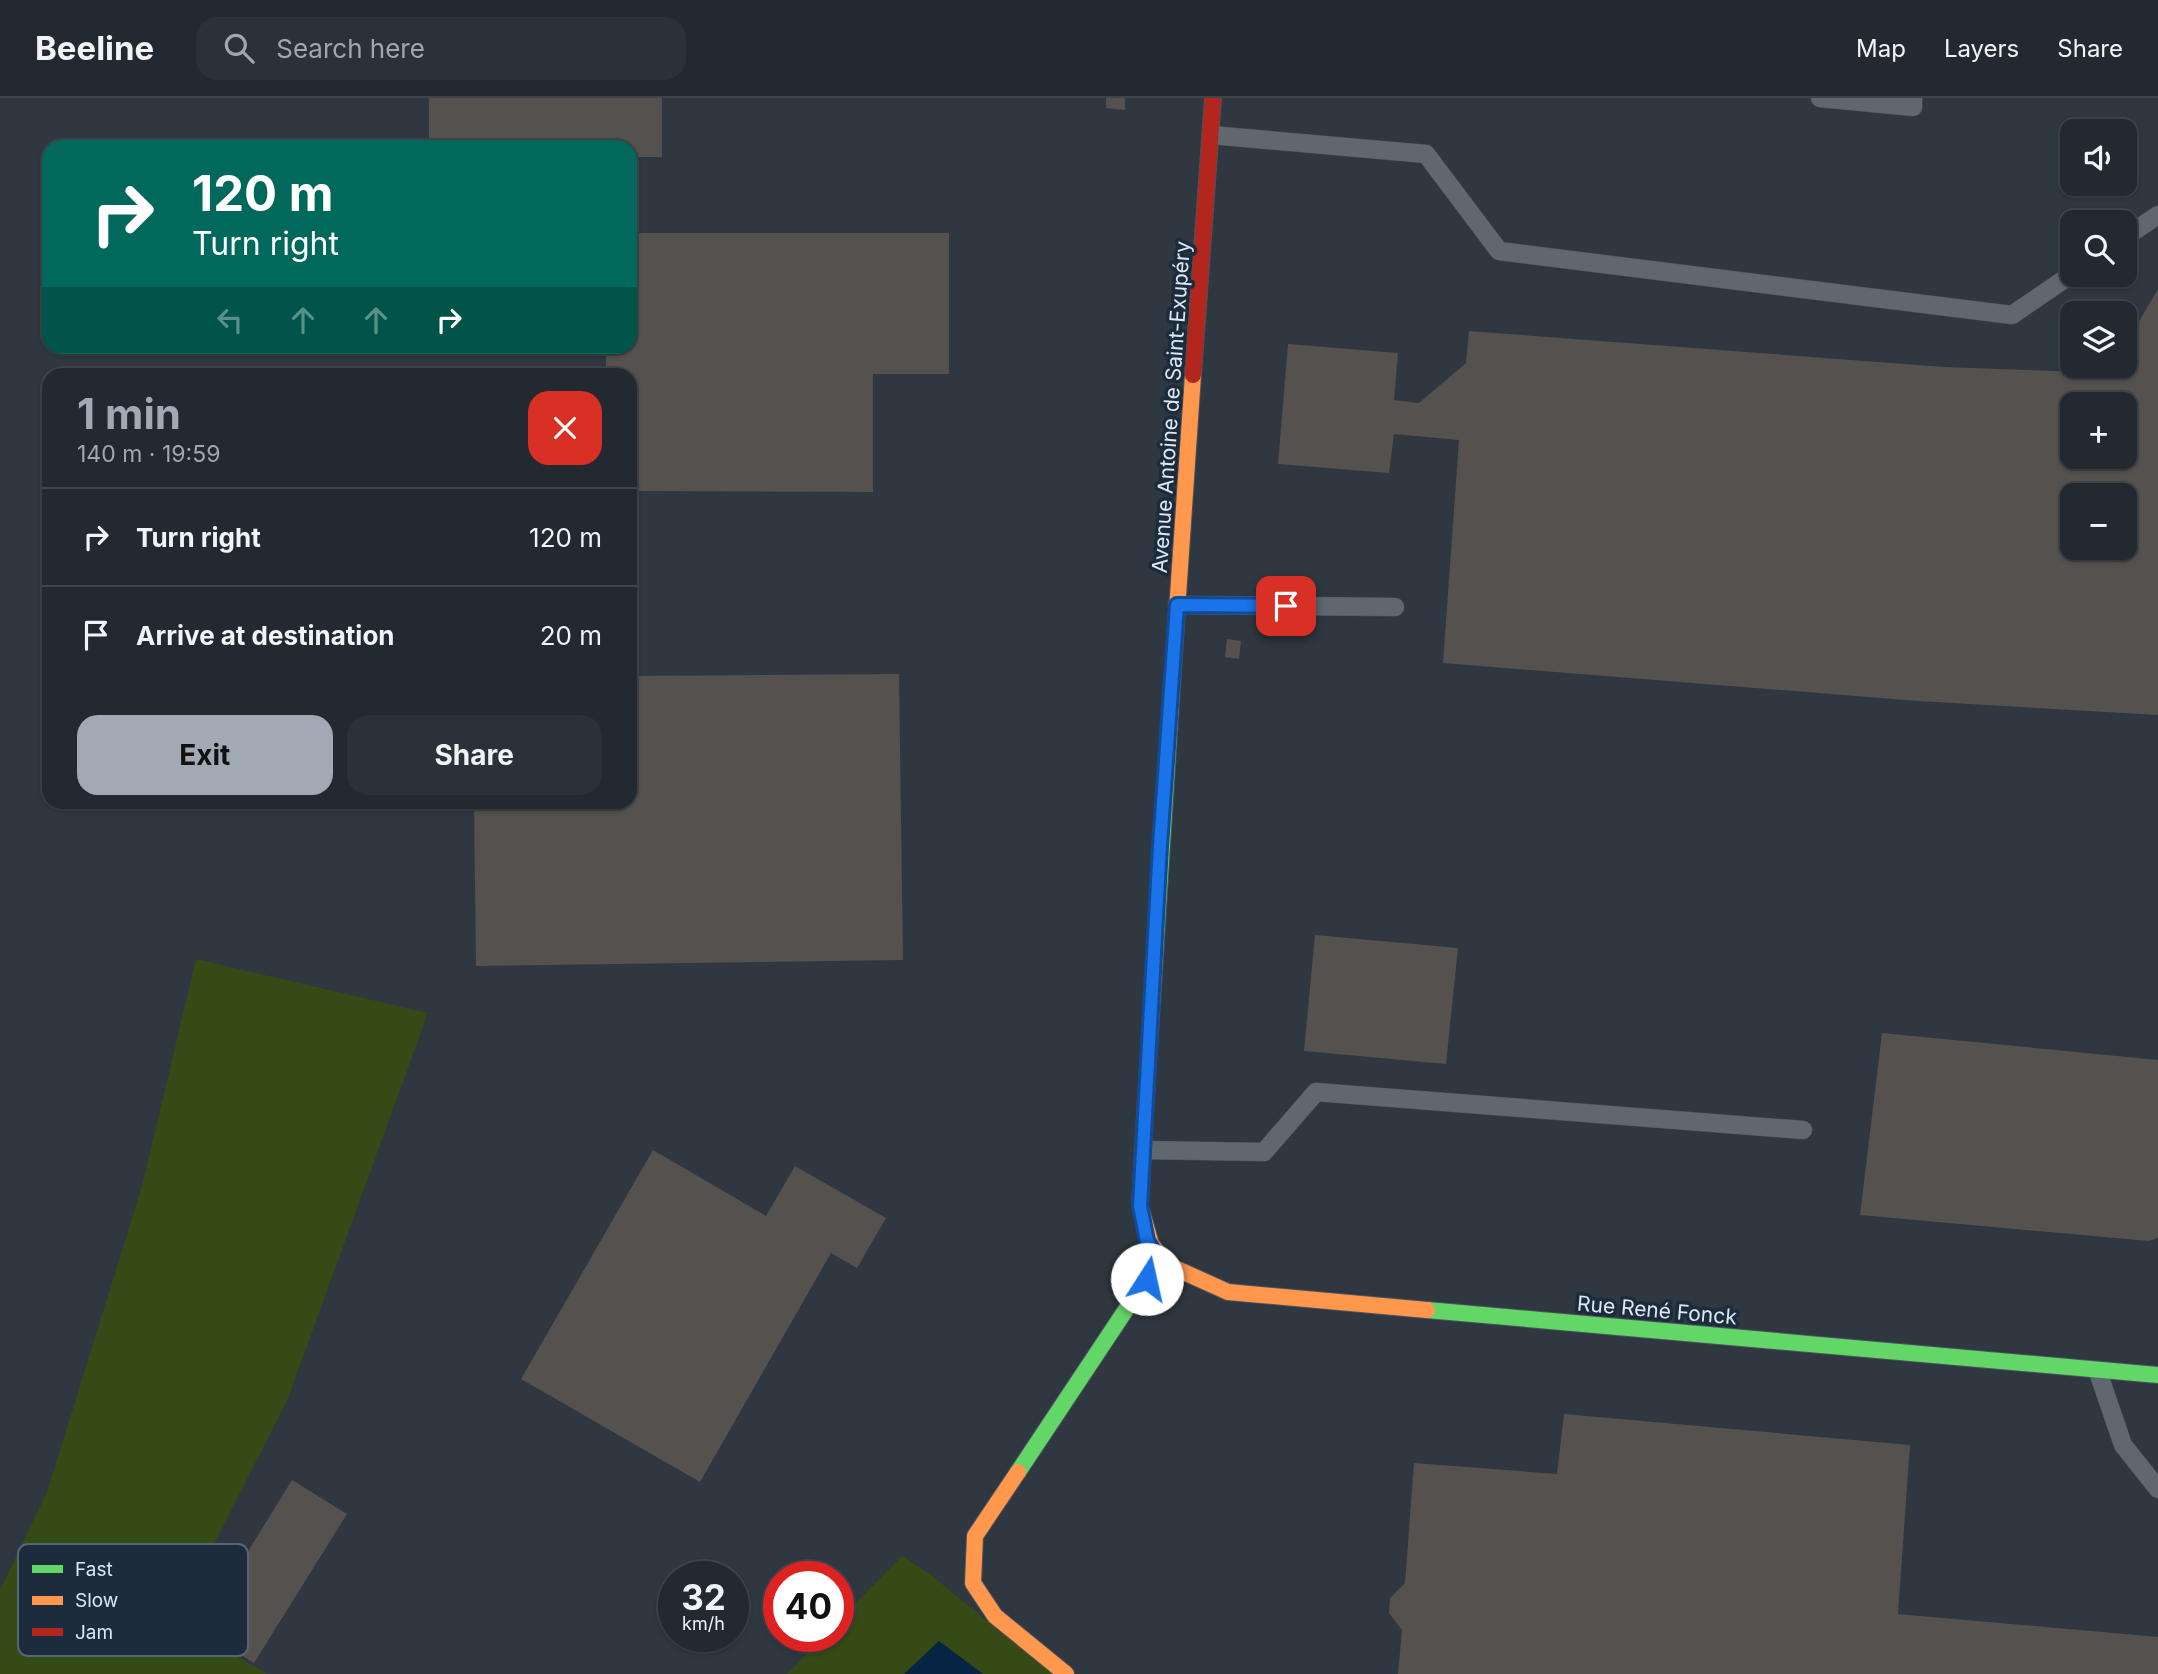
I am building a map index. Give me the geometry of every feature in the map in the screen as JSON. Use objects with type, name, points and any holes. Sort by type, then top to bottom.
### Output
[{"type":"street","name":"Avenue Antoine de Saint-Exupéry","points":[[1159,1260],[1147,1241],[1140,1206],[1177,605],[1213,98]]},
{"type":"street","name":"Rue René Fonck","points":[[1159,1260],[1228,1292],[2098,1372],[2158,1375]]},
{"type":"street","points":[[1066,1674],[995,1616],[973,1583],[975,1536],[1159,1260]]},
{"type":"lane","points":[[1819,98],[1913,107],[1913,98]]},
{"type":"lane","points":[[1211,135],[1426,154],[1499,251],[2011,315],[2060,282]]},
{"type":"lane","points":[[2137,229],[2158,215]]},
{"type":"lane","points":[[1177,605],[1395,607]]},
{"type":"lane","points":[[1143,1150],[1264,1152],[1315,1092],[1803,1130]]},
{"type":"lane","points":[[2098,1372],[2123,1445],[2158,1489]]},
{"type":"green space","points":[[196,959],[428,1013],[287,1401],[214,1544],[22,1544],[47,1492],[142,1186]]},
{"type":"green space","points":[[18,1552],[18,1656],[236,1656],[267,1674],[0,1674],[0,1590]]},
{"type":"green space","points":[[902,1556],[931,1575],[1052,1674],[787,1674],[808,1652],[854,1652],[854,1605]]},
{"type":"water","points":[[939,1641],[983,1674],[904,1674]]},
{"type":"building","points":[[429,98],[662,98],[662,157],[637,157],[637,140],[429,140]]},
{"type":"building","points":[[1106,98],[1125,98],[1125,110],[1106,108]]},
{"type":"building","points":[[637,233],[949,233],[949,374],[873,374],[873,492],[637,491],[637,368],[606,368],[606,354],[637,354]]},
{"type":"building","points":[[2158,289],[2158,715],[1918,701],[1443,663],[1459,440],[1394,434],[1389,473],[1278,464],[1288,344],[1398,353],[1394,400],[1419,403],[1466,363],[1469,331],[1944,367],[2060,371],[2060,378],[2137,378],[2137,325]]},
{"type":"building","points":[[1227,639],[1241,641],[1239,659],[1225,657]]},
{"type":"building","points":[[899,674],[903,960],[476,966],[474,809],[637,809],[637,676]]},
{"type":"building","points":[[1315,935],[1458,948],[1446,1064],[1304,1051]]},
{"type":"building","points":[[1882,1033],[2158,1060],[2158,1238],[2149,1241],[1860,1215]]},
{"type":"building","points":[[653,1150],[766,1216],[795,1166],[886,1218],[857,1268],[831,1253],[700,1482],[521,1379]]},
{"type":"building","points":[[1564,1414],[1910,1445],[1898,1614],[2158,1637],[2158,1674],[1398,1674],[1402,1630],[1389,1613],[1390,1598],[1405,1583],[1414,1463],[1557,1474]]},
{"type":"building","points":[[292,1480],[347,1514],[254,1663],[243,1656],[248,1656],[248,1551]]},
{"type":"traffic: fast","points":[[1146,1097],[1174,655]]},
{"type":"traffic: fast","points":[[1018,1472],[1159,1260]]},
{"type":"traffic: fast","points":[[1427,1310],[2158,1375]]},
{"type":"traffic: slow","points":[[1174,655],[1193,375]]},
{"type":"traffic: slow","points":[[1146,1097],[1140,1206],[1151,1244],[1168,1265],[1228,1292],[1427,1310]]},
{"type":"traffic: slow","points":[[1018,1472],[975,1536],[973,1583],[995,1616],[1066,1674]]},
{"type":"traffic: jam","points":[[1193,375],[1213,98]]},
{"type":"route","points":[[1147,1279],[1159,1260],[1147,1241],[1140,1206],[1160,846],[1177,605],[1286,606]]}]
